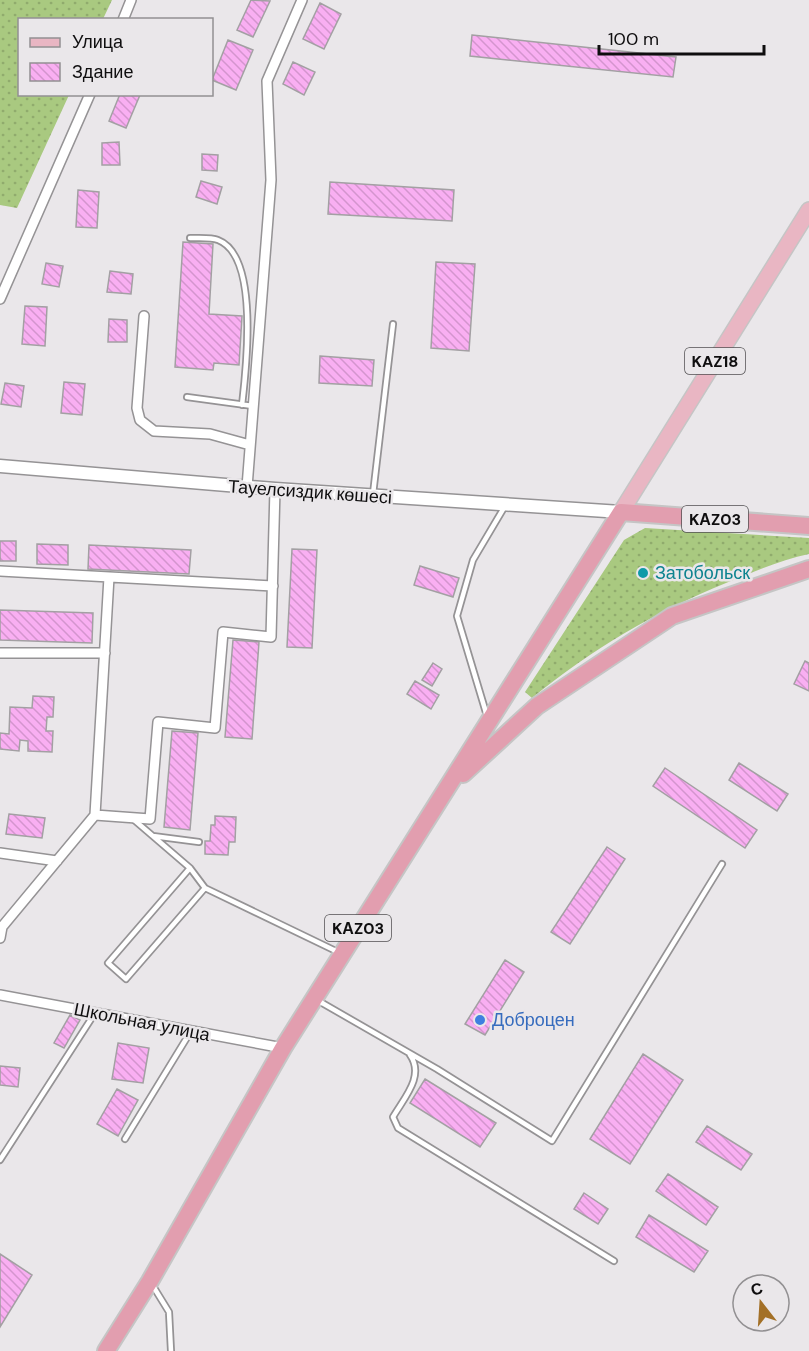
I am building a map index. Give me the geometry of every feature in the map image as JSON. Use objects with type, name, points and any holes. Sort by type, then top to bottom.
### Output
[{"type":"highway","name":"KАZ03","points":[[106,1351],[150,1281],[283,1048],[621,512],[809,526]]},
{"type":"highway","name":"KАZ03","points":[[445,791],[537,706],[672,616],[809,569]]},
{"type":"main road","name":"KAZ18","points":[[621,512],[809,210]]},
{"type":"street","points":[[124,18],[131,0]]},
{"type":"street","points":[[247,487],[271,180],[267,81],[302,0]]},
{"type":"street","points":[[0,299],[89,96]]},
{"type":"street","points":[[144,316],[137,408],[140,420],[154,431],[210,434],[250,445]]},
{"type":"street","name":"Тауелсиздик көшесі","points":[[0,466],[373,497],[621,512]]},
{"type":"street","points":[[95,815],[150,819],[158,722],[215,728],[223,632],[271,637],[275,489]]},
{"type":"street","points":[[0,571],[273,586]]},
{"type":"street","points":[[0,938],[2,927],[95,815],[110,577]]},
{"type":"street","points":[[0,652],[105,653]]},
{"type":"street","points":[[0,853],[57,861]]},
{"type":"street","name":"Школьная улица","points":[[0,995],[283,1048]]},
{"type":"lane","points":[[190,238],[218,240],[230,250],[241,272],[247,296],[248,356],[242,405]]},
{"type":"lane","points":[[373,497],[393,324]]},
{"type":"lane","points":[[186,397],[253,406]]},
{"type":"lane","points":[[489,722],[457,616],[473,560],[505,506]]},
{"type":"lane","points":[[130,818],[190,868],[205,888],[342,954]]},
{"type":"lane","points":[[153,836],[199,842]]},
{"type":"lane","points":[[314,998],[552,1140],[722,864]]},
{"type":"lane","points":[[190,868],[108,963],[126,979],[205,888]]},
{"type":"lane","points":[[0,1160],[95,1013]]},
{"type":"lane","points":[[125,1138],[190,1031]]},
{"type":"lane","points":[[409,1053],[416,1062],[417,1070],[414,1080],[393,1117],[398,1128],[614,1261]]},
{"type":"lane","points":[[150,1281],[169,1312],[171,1351]]},
{"type":"green space","points":[[0,0],[112,0],[103,18],[18,18],[18,96],[69,96],[17,208],[0,205]]},
{"type":"green space","points":[[645,528],[809,538],[809,554],[736,579],[674,606],[601,648],[532,698],[525,692],[624,540]]},
{"type":"building","points":[[251,0],[270,1],[253,37],[237,30]]},
{"type":"building","points":[[320,3],[341,14],[324,49],[303,39]]},
{"type":"building","points":[[472,35],[676,57],[673,77],[470,56]]},
{"type":"building","points":[[228,40],[253,50],[236,90],[213,80]]},
{"type":"building","points":[[293,62],[315,72],[304,95],[283,84]]},
{"type":"building","points":[[119,96],[140,96],[126,128],[109,121]]},
{"type":"building","points":[[119,142],[120,165],[102,165],[102,143]]},
{"type":"building","points":[[202,154],[218,155],[217,171],[202,170]]},
{"type":"building","points":[[201,181],[222,187],[217,204],[196,197]]},
{"type":"building","points":[[330,182],[454,190],[452,221],[328,214]]},
{"type":"building","points":[[78,190],[99,192],[97,228],[76,227]]},
{"type":"building","points":[[183,242],[213,244],[209,314],[242,316],[239,365],[214,363],[213,370],[175,367]]},
{"type":"building","points":[[436,262],[475,264],[469,351],[431,348]]},
{"type":"building","points":[[46,263],[63,266],[59,287],[42,284]]},
{"type":"building","points":[[110,271],[133,274],[131,294],[107,292]]},
{"type":"building","points":[[25,306],[47,307],[45,346],[22,344]]},
{"type":"building","points":[[109,319],[127,320],[127,342],[108,342]]},
{"type":"building","points":[[320,356],[374,360],[372,386],[319,383]]},
{"type":"building","points":[[64,382],[85,384],[82,415],[61,413]]},
{"type":"building","points":[[5,383],[24,386],[21,407],[1,404]]},
{"type":"building","points":[[0,541],[16,541],[16,561],[0,561]]},
{"type":"building","points":[[37,544],[68,545],[68,565],[37,564]]},
{"type":"building","points":[[89,545],[191,550],[189,574],[88,569]]},
{"type":"building","points":[[292,549],[317,550],[312,648],[287,647]]},
{"type":"building","points":[[420,566],[459,578],[453,597],[414,585]]},
{"type":"building","points":[[0,610],[93,613],[92,643],[0,640]]},
{"type":"building","points":[[233,640],[259,642],[252,739],[225,737]]},
{"type":"building","points":[[805,661],[809,663],[809,691],[794,684]]},
{"type":"building","points":[[433,663],[442,669],[432,686],[422,680]]},
{"type":"building","points":[[415,681],[439,695],[431,709],[407,694]]},
{"type":"building","points":[[33,696],[54,697],[53,717],[47,717],[46,731],[53,731],[52,752],[28,751],[28,741],[20,740],[19,751],[0,749],[0,733],[9,734],[10,707],[32,708]]},
{"type":"building","points":[[172,731],[198,733],[190,830],[164,827]]},
{"type":"building","points":[[739,763],[788,794],[777,811],[729,780]]},
{"type":"building","points":[[665,768],[757,830],[745,848],[653,786]]},
{"type":"building","points":[[9,814],[45,818],[42,838],[6,834]]},
{"type":"building","points":[[215,816],[236,817],[235,842],[229,842],[228,855],[205,854],[205,841],[210,841],[211,825],[215,825]]},
{"type":"building","points":[[607,847],[625,859],[570,944],[551,932]]},
{"type":"building","points":[[505,960],[524,972],[485,1035],[465,1024]]},
{"type":"building","points":[[70,1015],[80,1020],[64,1048],[54,1043]]},
{"type":"building","points":[[118,1043],[149,1048],[143,1083],[112,1079]]},
{"type":"building","points":[[643,1054],[683,1080],[630,1164],[590,1139]]},
{"type":"building","points":[[0,1066],[20,1068],[18,1087],[0,1085]]},
{"type":"building","points":[[425,1079],[496,1123],[480,1147],[410,1103]]},
{"type":"building","points":[[117,1089],[138,1100],[118,1136],[97,1124]]},
{"type":"building","points":[[707,1126],[752,1154],[741,1170],[696,1142]]},
{"type":"building","points":[[668,1174],[718,1207],[706,1225],[656,1191]]},
{"type":"building","points":[[584,1193],[608,1209],[598,1224],[574,1209]]},
{"type":"building","points":[[649,1215],[708,1251],[694,1272],[636,1237]]},
{"type":"building","points":[[0,1254],[32,1275],[0,1327]]},
{"type":"place","name":"Затобольск","points":[[643,573]]},
{"type":"place","name":"Доброцен","points":[[480,1020]]}]
